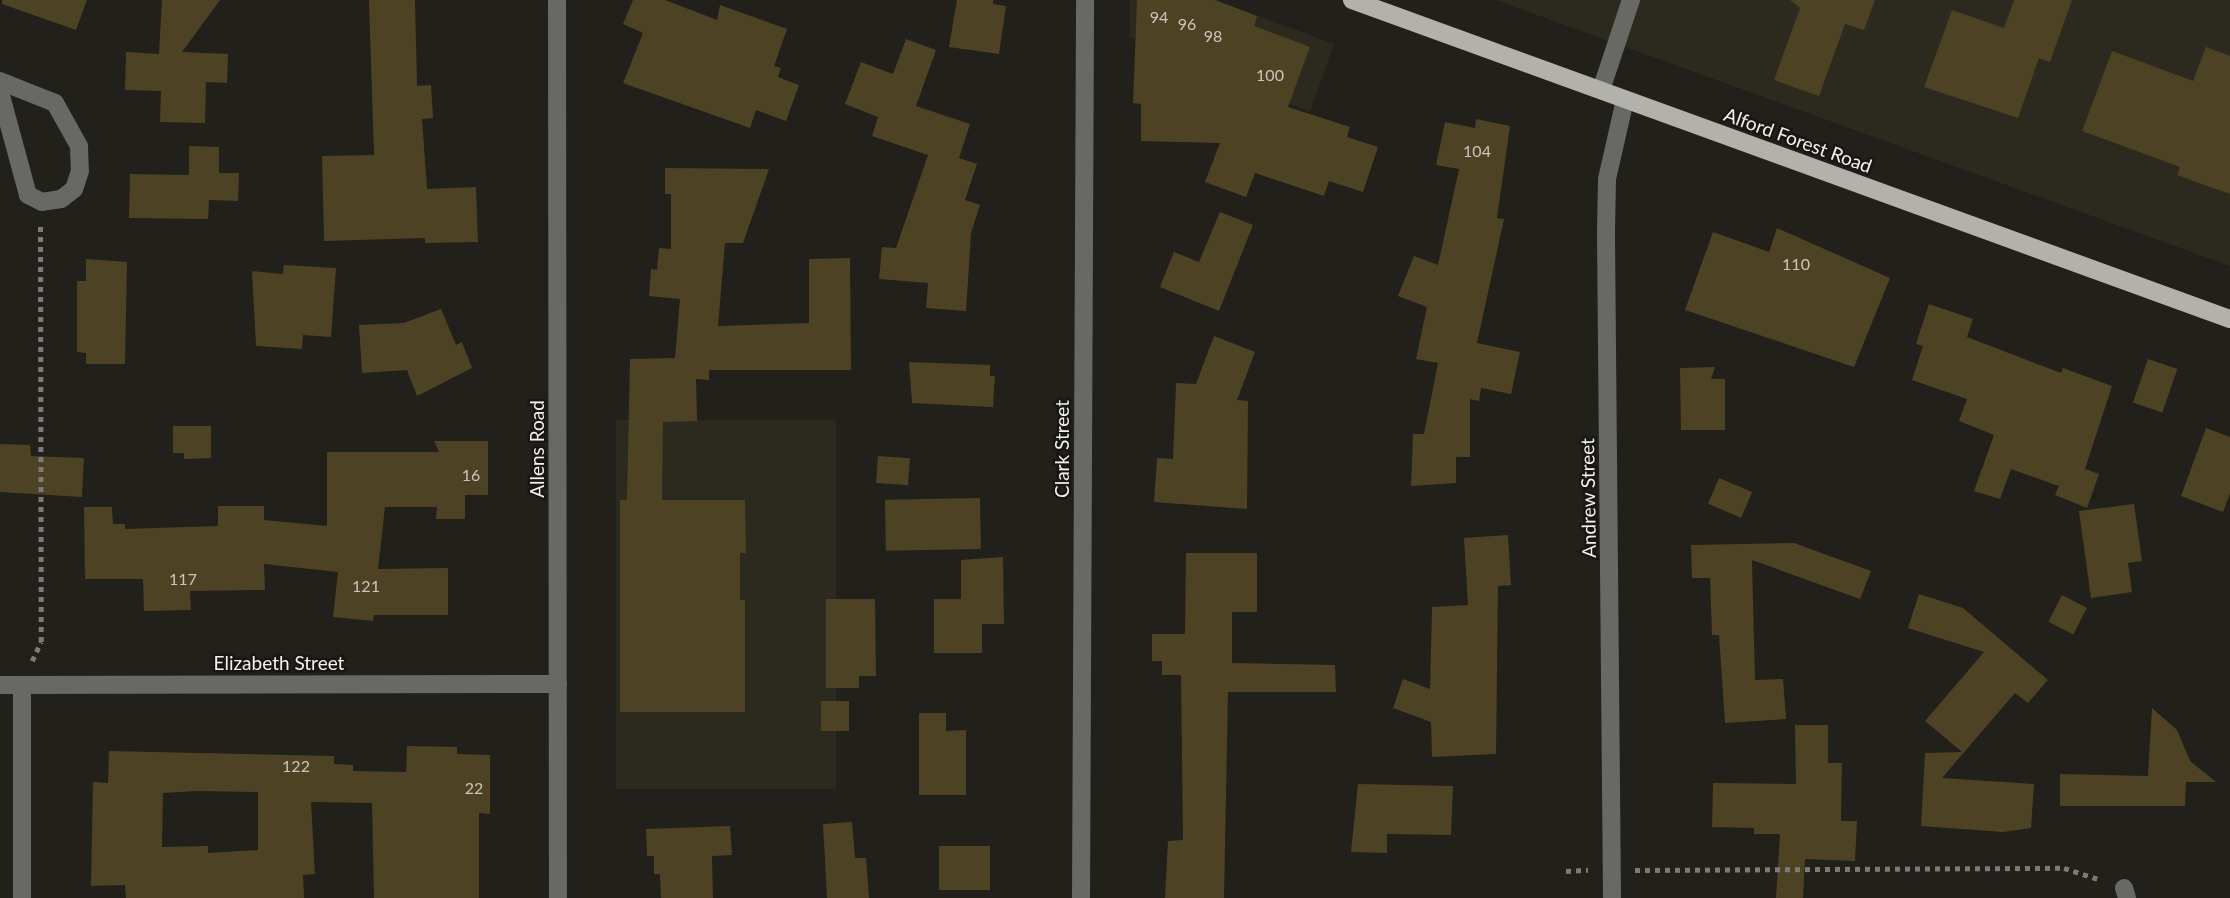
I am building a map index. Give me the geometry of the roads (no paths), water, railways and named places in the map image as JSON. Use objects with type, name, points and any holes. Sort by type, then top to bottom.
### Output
[{"type":"main road","name":"Alford Forest Road","points":[[1352,0],[2230,319]]},
{"type":"street","name":"Allens Road","points":[[557,0],[558,898]]},
{"type":"street","name":"Clark Street","points":[[1081,898],[1085,0]]},
{"type":"street","points":[[1601,90],[1631,0]]},
{"type":"street","points":[[0,81],[55,103],[79,146],[80,171],[74,189],[61,199],[42,202],[28,195],[21,180],[0,92]]},
{"type":"street","name":"Andrew Street","points":[[1612,898],[1606,232],[1607,179],[1625,100]]},
{"type":"street","name":"Elizabeth Street","points":[[0,685],[558,684]]},
{"type":"street","points":[[22,685],[22,898]]}]
